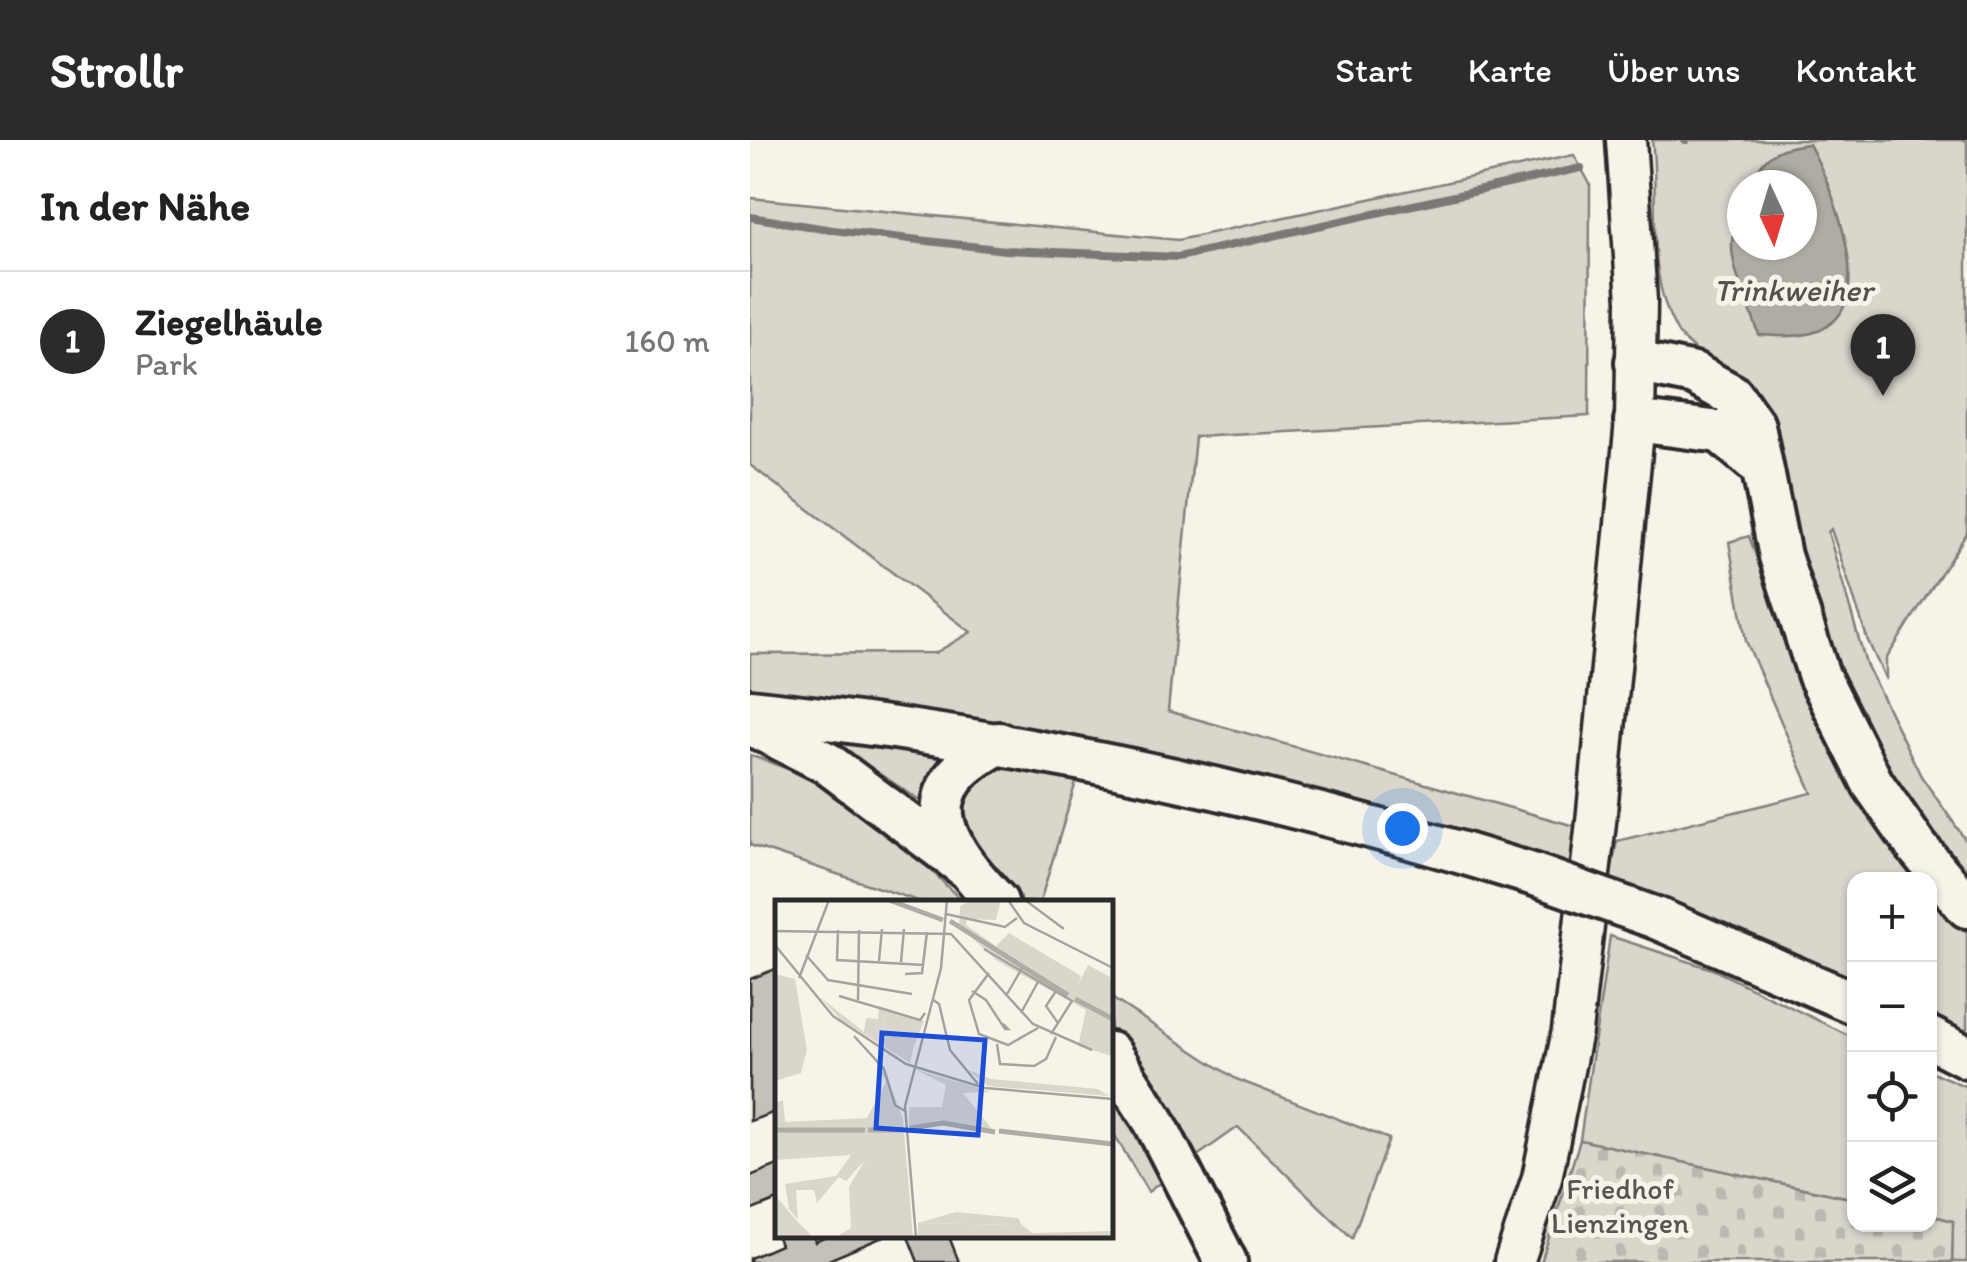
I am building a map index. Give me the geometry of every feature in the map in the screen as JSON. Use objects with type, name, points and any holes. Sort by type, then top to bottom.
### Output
[{"type":"main road","points":[[1514,1262],[1542,1178],[1572,1030],[1635,421],[1635,254],[1626,140]]},
{"type":"main road","points":[[1636,362],[1694,374],[1732,395],[1754,426],[1792,600],[1819,676],[1847,736],[1892,813],[1967,907]]},
{"type":"main road","points":[[1635,421],[1720,432],[1760,466]]},
{"type":"main road","points":[[750,710],[999,742],[1322,813],[1535,875],[1656,918],[1847,1000]]},
{"type":"main road","points":[[750,724],[827,764],[964,866],[995,900]]},
{"type":"main road","points":[[964,866],[946,834],[946,792],[958,772],[999,742]]},
{"type":"main road","points":[[1937,1042],[1967,1057]]},
{"type":"main road","points":[[1112,1057],[1154,1121],[1226,1262]]},
{"type":"green space","points":[[1652,140],[1967,140],[1967,533],[1886,659],[1886,680],[1868,641],[1831,529],[1828,532],[1866,664],[1921,776],[1967,842],[1967,892],[1887,778],[1848,695],[1717,368],[1681,336],[1667,309],[1660,286]]},
{"type":"green space","points":[[1574,155],[1590,184],[1589,416],[1195,437],[1168,711],[1578,827],[1569,871],[750,701],[750,654],[935,653],[971,632],[750,465],[750,198],[1178,240]]},
{"type":"green space","points":[[1749,536],[1799,673],[1833,752],[1862,802],[1915,872],[1847,872],[1847,986],[1609,882],[1617,841],[1812,793],[1746,641],[1729,542]]},
{"type":"green space","points":[[834,739],[944,757],[919,800],[834,743]]},
{"type":"green space","points":[[750,755],[815,779],[899,838],[961,900],[915,900],[750,845]]},
{"type":"green space","points":[[1005,766],[1078,775],[1041,900],[1017,900],[963,832],[961,798],[984,772]]},
{"type":"green space","points":[[1937,899],[1967,933],[1967,1041],[1937,1026]]},
{"type":"green space","points":[[1610,936],[1712,969],[1847,1035],[1847,1197],[1580,1140]]},
{"type":"green space","points":[[1112,998],[1236,1079],[1389,1139],[1352,1238],[1238,1127],[1193,1159],[1112,1037]]},
{"type":"green space","points":[[1937,1074],[1967,1087],[1967,1262],[1952,1262],[1953,1221],[1937,1217]]},
{"type":"green space","points":[[1112,1092],[1168,1177],[1148,1192],[1112,1130]]},
{"type":"green space","name":"Friedhof Lienzingen","points":[[1580,1140],[1847,1197],[1847,1232],[1937,1232],[1937,1217],[1953,1221],[1952,1262],[1541,1262]]},
{"type":"water","name":"Trinkweiher","points":[[1809,144],[1827,183],[1844,233],[1849,284],[1845,305],[1826,327],[1798,336],[1759,335],[1734,260],[1817,260],[1817,170],[1758,170],[1772,154]]},
{"type":"building","points":[[775,969],[775,1112],[750,1121],[750,979]]},
{"type":"building","points":[[775,1166],[775,1201],[750,1211],[750,1176]]},
{"type":"building","points":[[777,1237],[814,1237],[815,1242],[826,1237],[883,1237],[824,1262],[750,1262],[750,1258],[780,1245]]},
{"type":"building","points":[[908,1237],[949,1237],[959,1262],[918,1262]]},
{"type":"waterway","points":[[750,217],[1005,250],[1178,257],[1581,168]]},
{"type":"place","name":"Ziegelhäule","points":[[1883,396]]}]
